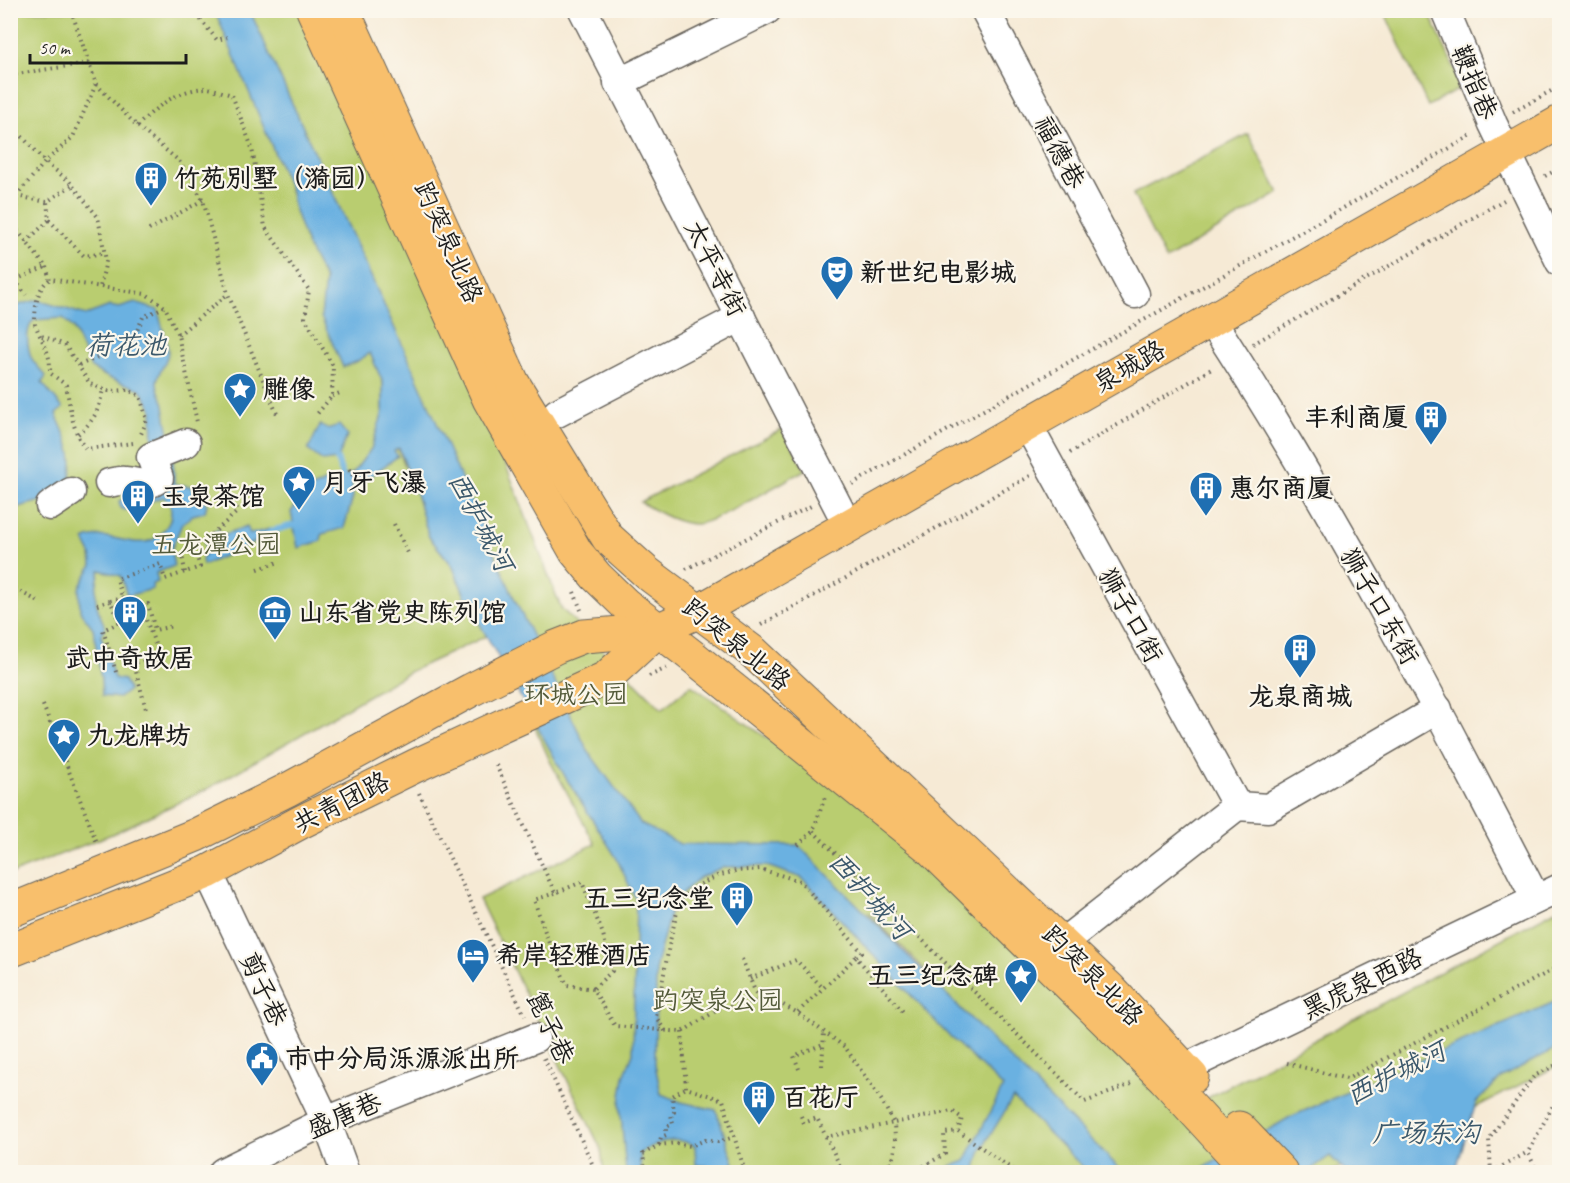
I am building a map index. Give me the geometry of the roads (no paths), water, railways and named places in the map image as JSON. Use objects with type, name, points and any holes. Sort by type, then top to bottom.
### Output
[{"type":"main road","name":"趵突泉北路","points":[[313,10],[492,405],[576,552],[596,576],[625,604],[930,849],[1162,1076]]},
{"type":"main road","name":"趵突泉北路","points":[[343,10],[513,383],[608,538],[660,583],[754,653],[1109,988],[1162,1076]]},
{"type":"main road","name":"泉城路","points":[[699,611],[1210,320],[1499,138],[1560,122]]},
{"type":"main road","name":"共青团路","points":[[10,951],[208,872],[301,822],[415,766],[593,685],[606,678],[658,630],[699,611]]},
{"type":"main road","name":"共青团路","points":[[10,912],[196,835],[287,790],[471,690],[556,647],[584,636],[658,630]]},
{"type":"main road","points":[[1162,1076],[1197,1098],[1281,1173]]},
{"type":"main road","points":[[1197,1098],[1250,1173]]},
{"type":"street","name":"太平寺街","points":[[583,10],[848,526]]},
{"type":"street","points":[[618,82],[767,10]]},
{"type":"street","name":"福德巷","points":[[985,10],[1135,294]]},
{"type":"street","name":"鞭指巷","points":[[1444,10],[1499,138],[1560,262]]},
{"type":"street","points":[[557,413],[741,317]]},
{"type":"street","name":"狮子口东街","points":[[1210,320],[1234,355],[1316,492],[1438,709],[1548,894]]},
{"type":"street","name":"狮子口街","points":[[1027,424],[1237,806]]},
{"type":"street","points":[[109,483],[122,480],[148,485],[154,483],[159,478],[152,457],[178,442]]},
{"type":"street","points":[[1062,943],[1237,806],[1268,808],[1438,709]]},
{"type":"street","name":"剪子巷","points":[[208,872],[326,1121],[345,1173]]},
{"type":"street","name":"黑虎泉西路","points":[[1162,1076],[1548,894]]},
{"type":"street","name":"盛唐巷","points":[[223,1173],[326,1121],[535,1038]]},
{"type":"water","points":[[215,11],[250,11],[406,353],[515,600],[588,751],[641,824],[680,844],[798,845],[1123,1172],[1088,1172],[1013,1098],[981,1150],[975,1172],[944,1172],[965,1161],[1003,1087],[947,1034],[802,878],[767,866],[723,867],[699,878],[673,902],[656,965],[655,1064],[661,1094],[681,1102],[716,1110],[737,1172],[709,1172],[707,1166],[696,1165],[695,1146],[674,1140],[654,1145],[640,1153],[641,1172],[626,1172],[620,1103],[624,1076],[633,1053],[636,900],[616,857],[566,778],[468,603],[452,565],[429,537],[399,448],[394,451],[398,456],[365,480],[360,478],[352,484],[353,497],[344,528],[322,534],[321,541],[298,548],[291,512],[305,492],[324,482],[353,473],[371,449],[383,412],[383,383],[370,353],[343,367],[321,317],[325,280],[307,245],[293,205],[291,192]]},
{"type":"water","name":"荷花池","points":[[37,300],[86,315],[110,306],[119,308],[135,303],[158,310],[168,355],[158,375],[157,384],[171,445],[174,484],[190,486],[207,504],[205,512],[193,515],[182,524],[171,550],[174,566],[156,573],[158,582],[152,584],[153,589],[127,596],[121,576],[100,570],[96,593],[97,605],[105,627],[101,635],[114,678],[124,680],[129,690],[119,698],[102,696],[93,628],[80,611],[79,588],[92,565],[91,554],[84,540],[105,537],[146,542],[156,538],[168,524],[171,507],[163,497],[126,510],[121,509],[119,501],[133,495],[153,447],[152,408],[140,389],[109,378],[91,368],[73,328],[63,318],[34,320],[28,332],[31,357],[46,376],[42,383],[63,408],[56,414],[71,453],[72,470],[70,480],[41,501],[11,509],[11,307]]},
{"type":"water","points":[[320,425],[327,429],[339,425],[348,436],[337,459],[323,461],[308,450]]},
{"type":"water","points":[[247,526],[250,534],[270,529],[272,536],[203,565],[202,559],[206,550],[204,541],[218,529],[220,536]]},
{"type":"water","points":[[1559,1000],[1559,1047],[1502,1077],[1476,1103],[1455,1172],[1346,1172],[1330,1156],[1307,1172],[1197,1172],[1290,1117]]},
{"type":"waterway","points":[[337,459],[343,477]]},
{"type":"waterway","points":[[271,531],[294,525]]},
{"type":"place","name":"竹苑别墅（漪园）","points":[[151,207]]},
{"type":"place","name":"新世纪电影城","points":[[837,301]]},
{"type":"place","name":"雕像","points":[[240,418]]},
{"type":"place","name":"丰利商厦","points":[[1431,446]]},
{"type":"place","name":"月牙飞瀑","points":[[299,511]]},
{"type":"place","name":"惠尔商厦","points":[[1206,517]]},
{"type":"place","name":"玉泉茶馆","points":[[138,525]]},
{"type":"place","name":"武中奇故居","points":[[130,641]]},
{"type":"place","name":"山东省党史陈列馆","points":[[275,641]]},
{"type":"place","name":"龙泉商城","points":[[1300,679]]},
{"type":"place","name":"九龙牌坊","points":[[64,764]]},
{"type":"place","name":"五三纪念堂","points":[[737,927]]},
{"type":"place","name":"希岸轻雅酒店","points":[[473,984]]},
{"type":"place","name":"五三纪念碑","points":[[1021,1004]]},
{"type":"place","name":"市中分局泺源派出所","points":[[262,1087]]},
{"type":"place","name":"百花厅","points":[[759,1126]]},
{"type":"water label","name":"西护城河","points":[[481,522]]},
{"type":"water label","name":"西护城河","points":[[870,896]]},
{"type":"water label","name":"西护城河","points":[[1396,1073]]},
{"type":"water label","name":"广场东沟","points":[[1426,1133]]},
{"type":"park label","name":"五龙潭公园","points":[[216,544]]},
{"type":"park label","name":"环城公园","points":[[576,694]]},
{"type":"park label","name":"趵突泉公园","points":[[718,1000]]}]
